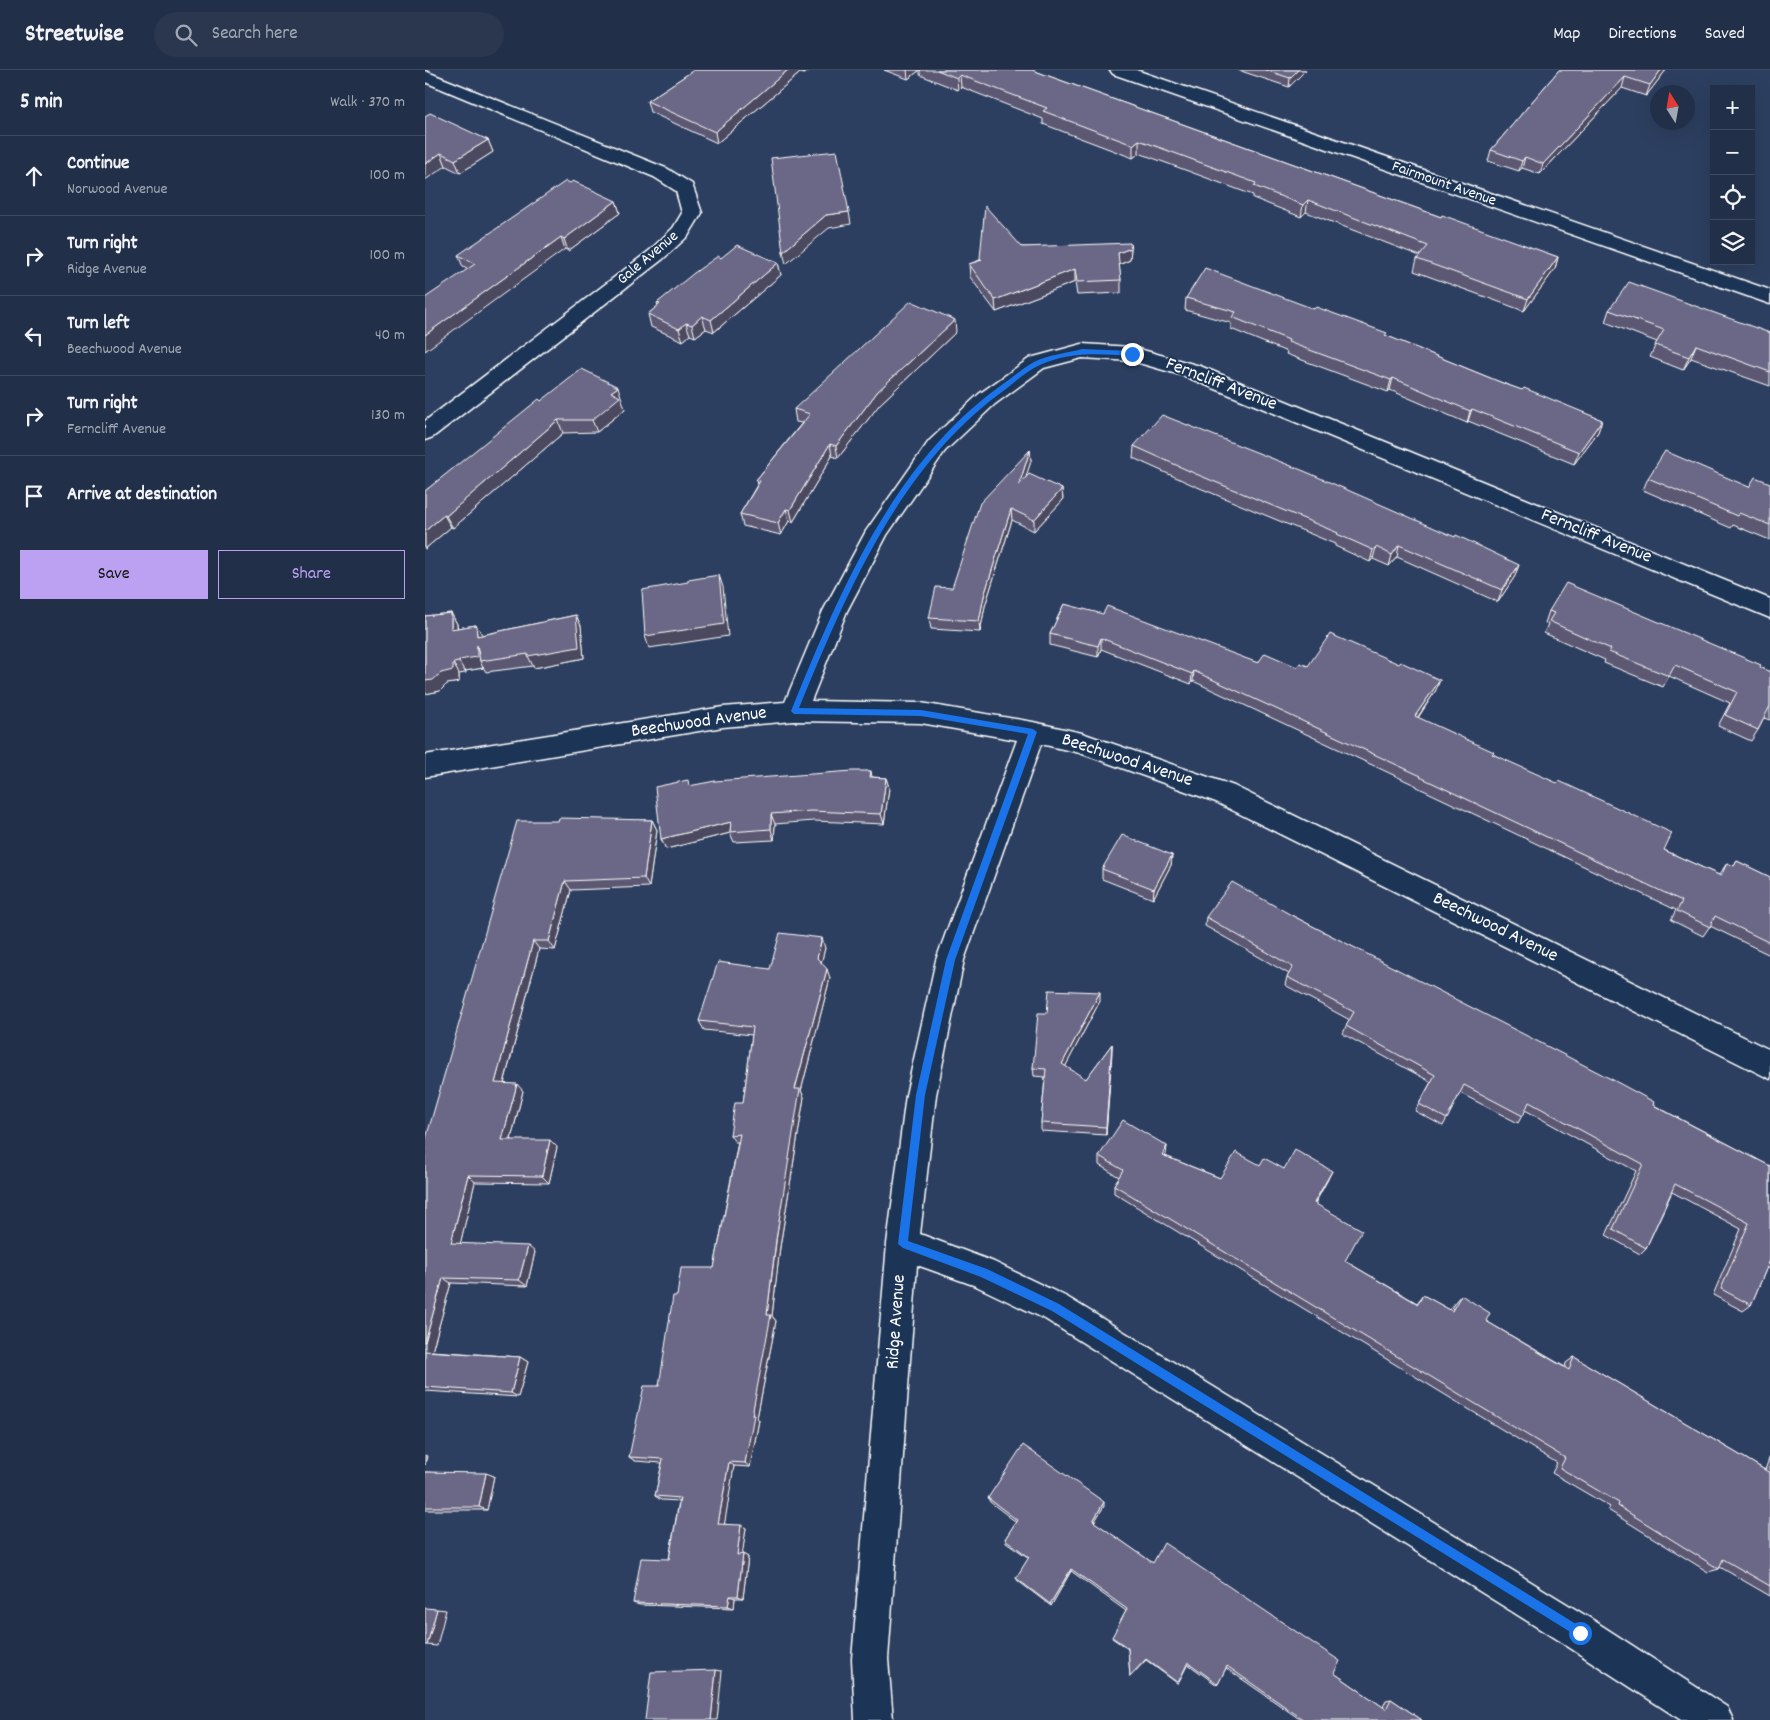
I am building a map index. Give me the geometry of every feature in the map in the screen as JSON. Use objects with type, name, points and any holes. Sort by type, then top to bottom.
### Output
[{"type":"street","name":"Fairmount Avenue","points":[[1119,70],[1770,297]]},
{"type":"street","name":"Gale Avenue","points":[[425,432],[656,255],[681,232],[692,214],[685,188],[661,173],[426,78]]},
{"type":"street","name":"Ferncliff Avenue","points":[[794,711],[835,611],[878,530],[937,446],[987,399],[1037,363],[1082,351],[1132,354],[1192,371],[1770,609]]},
{"type":"street","name":"Beechwood Avenue","points":[[425,766],[723,716],[794,711],[921,713],[1033,732],[1082,743],[1225,794],[1770,1065]]},
{"type":"street","name":"Ridge Avenue","points":[[874,1720],[871,1659],[903,1244],[921,1095],[950,960],[1033,732]]},
{"type":"street","points":[[903,1244],[983,1273],[1056,1308],[1580,1633],[1715,1720]]},
{"type":"building","points":[[694,70],[788,70],[715,132],[647,101]]},
{"type":"building","points":[[937,70],[1032,70],[1441,217],[1442,215],[1558,257],[1528,299],[1417,259],[1428,246],[1308,200],[1303,205],[1254,186],[1256,183],[1139,140],[1133,145],[1043,111],[1047,108],[960,75],[957,78]]},
{"type":"building","points":[[1265,70],[1298,70],[1290,78]]},
{"type":"building","points":[[1559,70],[1661,70],[1650,85],[1625,77],[1543,164],[1525,157],[1522,161],[1491,150]]},
{"type":"building","points":[[430,113],[488,140],[455,160],[441,153],[425,164],[425,116]]},
{"type":"building","points":[[837,151],[849,212],[826,215],[783,252],[771,158]]},
{"type":"building","points":[[566,181],[570,183],[573,181],[616,201],[564,239],[561,237],[425,335],[425,298],[475,264],[458,255]]},
{"type":"building","points":[[985,206],[1022,247],[1130,243],[1131,248],[1118,253],[1121,280],[1077,282],[1075,269],[995,300],[969,264],[982,260],[980,258]]},
{"type":"building","points":[[737,245],[778,263],[711,320],[702,316],[692,325],[686,323],[679,329],[648,314],[660,304],[657,303],[694,273],[718,256],[721,258]]},
{"type":"building","points":[[1205,268],[1314,309],[1316,307],[1387,333],[1385,335],[1505,384],[1522,390],[1524,388],[1602,420],[1579,452],[1472,409],[1470,411],[1393,378],[1391,380],[1288,342],[1289,340],[1232,317],[1236,312],[1186,298]]},
{"type":"building","points":[[1629,282],[1770,333],[1770,372],[1696,345],[1689,357],[1655,345],[1664,330],[1609,310]]},
{"type":"building","points":[[911,301],[955,320],[878,391],[836,446],[830,444],[790,510],[786,509],[778,523],[740,514],[760,481],[756,480],[810,414],[794,409]]},
{"type":"building","points":[[582,369],[618,387],[611,392],[620,397],[592,420],[558,420],[446,516],[444,515],[425,531],[425,491],[539,399],[541,401]]},
{"type":"building","points":[[1162,415],[1304,471],[1455,537],[1456,535],[1519,565],[1502,590],[1399,545],[1392,555],[1376,547],[1373,550],[1338,533],[1134,446]]},
{"type":"building","points":[[1030,450],[1019,485],[1029,474],[1062,489],[1034,520],[1011,509],[984,596],[979,621],[929,618],[936,587],[952,588],[980,503]]},
{"type":"building","points":[[1665,451],[1749,487],[1755,477],[1770,483],[1770,525],[1739,513],[1737,516],[1648,478]]},
{"type":"building","points":[[719,575],[724,624],[645,636],[642,590]]},
{"type":"building","points":[[1566,583],[1761,665],[1760,667],[1770,672],[1770,706],[1758,730],[1725,715],[1737,692],[1675,665],[1669,676],[1609,652],[1611,649],[1549,621],[1554,613],[1549,611]]},
{"type":"building","points":[[1064,604],[1103,614],[1107,606],[1258,663],[1265,653],[1297,667],[1300,663],[1308,666],[1330,634],[1399,664],[1401,662],[1440,680],[1415,716],[1494,752],[1492,754],[1557,783],[1559,781],[1672,833],[1664,850],[1721,876],[1727,863],[1734,866],[1737,861],[1770,877],[1770,943],[1715,916],[1710,927],[1677,911],[1682,901],[1421,776],[1194,671],[1192,674],[1101,638],[1098,646],[1050,634]]},
{"type":"building","points":[[451,613],[451,629],[476,625],[477,636],[576,615],[579,647],[528,656],[528,654],[480,661],[477,645],[477,657],[459,660],[459,662],[453,663],[453,670],[441,673],[433,680],[425,681],[425,616]]},
{"type":"building","points":[[871,771],[870,777],[886,778],[881,814],[811,811],[771,814],[771,829],[730,832],[731,822],[661,839],[655,787],[688,780],[689,786],[715,781]]},
{"type":"building","points":[[559,818],[652,820],[644,878],[565,881],[549,941],[533,941],[495,1083],[517,1084],[502,1140],[550,1140],[542,1176],[468,1175],[451,1243],[528,1246],[519,1280],[443,1278],[425,1342],[425,1142],[517,821],[558,821]]},
{"type":"building","points":[[1122,835],[1172,855],[1154,889],[1102,869]]},
{"type":"building","points":[[1232,882],[1293,916],[1613,1080],[1654,1102],[1653,1105],[1770,1166],[1770,1260],[1751,1305],[1721,1289],[1749,1223],[1675,1184],[1646,1248],[1613,1229],[1643,1164],[1529,1102],[1523,1116],[1464,1085],[1447,1119],[1419,1104],[1435,1075],[1346,1026],[1354,1012],[1287,977],[1293,967],[1206,917]]},
{"type":"building","points":[[780,933],[822,938],[817,958],[827,969],[795,1089],[800,1089],[776,1240],[767,1315],[771,1315],[745,1463],[729,1462],[718,1524],[741,1525],[737,1555],[743,1554],[738,1596],[730,1596],[728,1606],[633,1603],[641,1558],[669,1559],[680,1498],[655,1496],[663,1459],[629,1457],[644,1386],[659,1386],[673,1296],[677,1296],[681,1268],[714,1268],[740,1134],[730,1135],[735,1103],[743,1103],[753,1027],[699,1021],[718,962],[770,969]]},
{"type":"building","points":[[1049,990],[1100,992],[1062,1064],[1086,1079],[1112,1044],[1106,1127],[1041,1123],[1046,1069],[1033,1068],[1038,1013],[1047,1013]]},
{"type":"building","points":[[1123,1120],[1167,1146],[1162,1155],[1220,1178],[1236,1152],[1260,1165],[1264,1158],[1284,1169],[1295,1150],[1332,1171],[1314,1203],[1362,1230],[1345,1261],[1418,1304],[1423,1295],[1452,1311],[1461,1295],[1490,1313],[1486,1321],[1569,1370],[1574,1357],[1770,1473],[1770,1586],[1723,1559],[1719,1569],[1618,1506],[1619,1503],[1560,1468],[1565,1458],[1114,1185],[1123,1170],[1099,1156]]},
{"type":"building","points":[[425,1351],[520,1357],[511,1393],[425,1387]]},
{"type":"building","points":[[1023,1445],[1104,1502],[1093,1521],[1153,1563],[1164,1543],[1340,1661],[1334,1673],[1386,1709],[1391,1699],[1422,1720],[1304,1720],[1227,1666],[1218,1684],[1188,1662],[1178,1683],[1146,1659],[1130,1676],[1128,1648],[1112,1637],[1127,1609],[1071,1569],[1050,1604],[1016,1578],[1029,1557],[1005,1539],[1017,1520],[988,1498]]},
{"type":"building","points":[[425,1472],[486,1473],[479,1507],[425,1507]]},
{"type":"building","points":[[425,1608],[437,1609],[427,1645],[425,1645]]},
{"type":"building","points":[[716,1670],[711,1720],[645,1720],[651,1672]]},
{"type":"route","points":[[1132,354],[1082,351],[1037,363],[987,399],[937,446],[878,530],[835,611],[794,711],[921,713],[1033,732],[950,960],[921,1095],[903,1244],[983,1273],[1056,1308],[1580,1633]]}]
